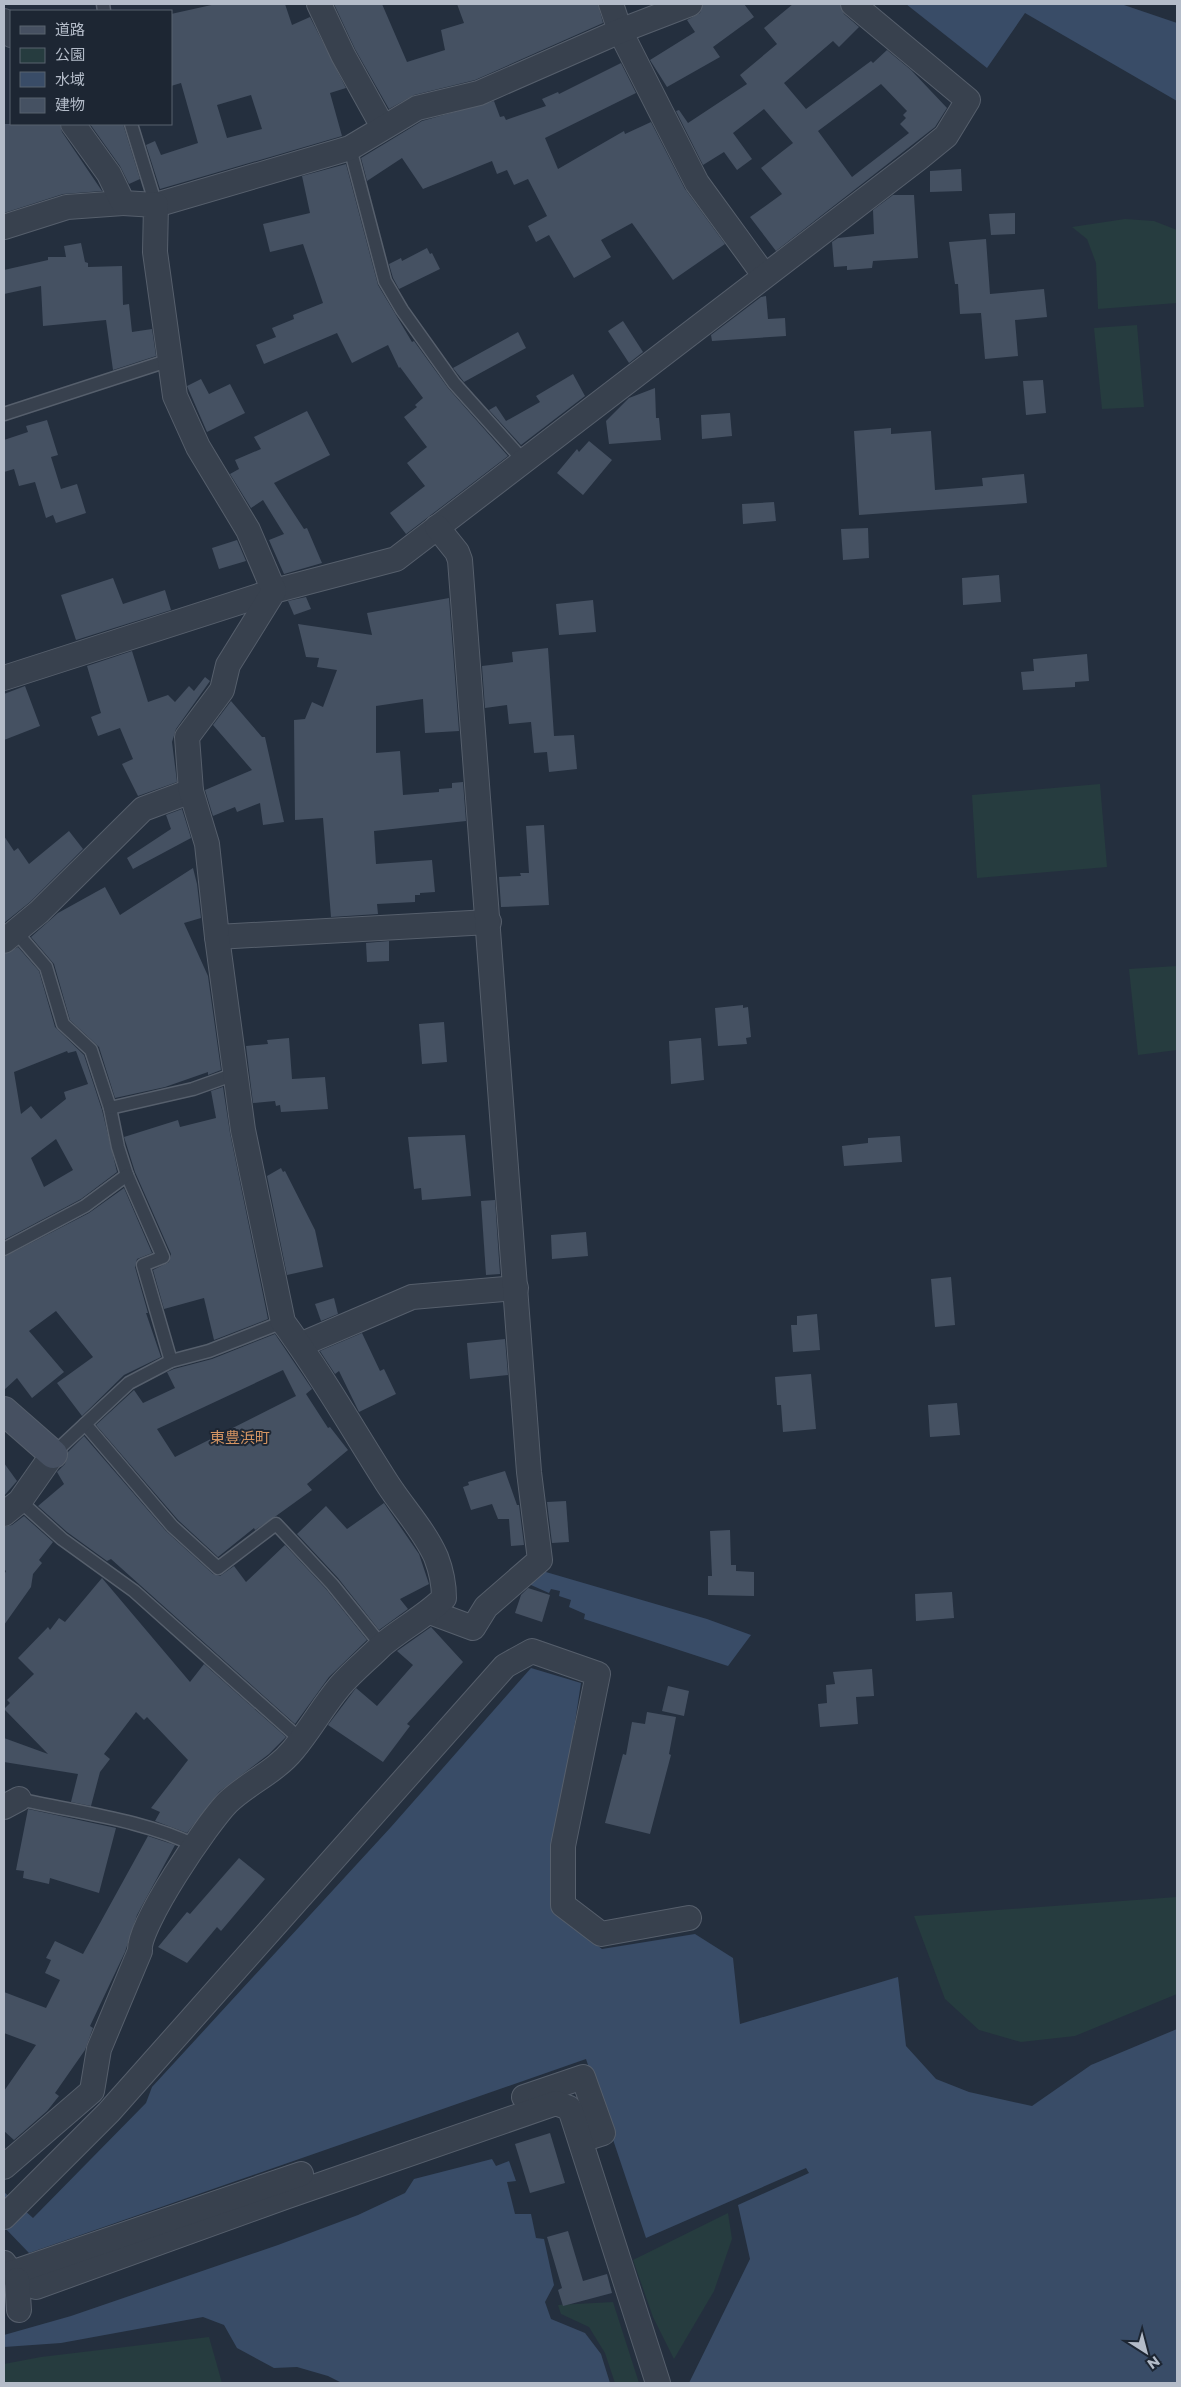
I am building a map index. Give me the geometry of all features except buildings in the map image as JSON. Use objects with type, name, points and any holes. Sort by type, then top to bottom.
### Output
[{"type":"main road","points":[[4,1410],[53,1454]]},
{"type":"street","points":[[319,4],[343,55],[383,127]]},
{"type":"street","points":[[611,4],[620,31],[697,183],[764,275]]},
{"type":"street","points":[[4,227],[67,207],[123,203],[156,205],[350,148],[417,108],[479,93],[620,31],[690,4]]},
{"type":"street","points":[[4,678],[274,591],[396,559],[946,136],[968,100],[853,4]]},
{"type":"street","points":[[4,21],[10,33]]},
{"type":"street","points":[[74,125],[109,174],[123,203]]},
{"type":"street","points":[[156,205],[155,252],[174,396],[198,447],[248,530],[274,591]]},
{"type":"street","points":[[430,1612],[473,1628],[486,1607],[540,1560],[529,1472],[490,922],[460,560],[457,552],[437,528]]},
{"type":"street","points":[[4,2167],[92,2091],[98,2049],[140,1951],[139,1944],[163,1896],[196,1846],[229,1802],[273,1770],[301,1740],[341,1685],[382,1646],[405,1627],[430,1612],[444,1598],[444,1584],[436,1556],[300,1345],[283,1322],[243,1130],[217,937],[207,844],[191,791],[187,737],[222,690],[228,665],[274,591]]},
{"type":"street","points":[[10,936],[52,900],[144,809],[191,791]]},
{"type":"street","points":[[217,937],[490,922]]},
{"type":"street","points":[[300,1345],[412,1297],[516,1288]]},
{"type":"street","points":[[12,1508],[53,1454]]},
{"type":"street","points":[[10,2210],[109,2112],[505,1666],[532,1651],[598,1674],[563,1846],[563,1905],[602,1934],[688,1918]]},
{"type":"street","points":[[11,2272],[583,2077],[603,2133],[581,2140]]},
{"type":"street","points":[[11,2272],[36,2287],[285,2196],[556,2103],[569,2108],[581,2140],[658,2383]]},
{"type":"street","points":[[11,2272],[19,2310]]},
{"type":"lane","points":[[131,125],[156,205]]},
{"type":"lane","points":[[350,148],[385,281],[402,310],[454,383],[523,460]]},
{"type":"lane","points":[[4,414],[170,360]]},
{"type":"lane","points":[[10,936],[46,967],[63,1024],[91,1050],[110,1108],[118,1147],[127,1175],[163,1257],[143,1265],[171,1361]]},
{"type":"lane","points":[[110,1108],[193,1089],[235,1074]]},
{"type":"lane","points":[[4,1249],[46,1225],[85,1206],[127,1175]]},
{"type":"lane","points":[[53,1454],[129,1383],[171,1361],[209,1351],[283,1322]]},
{"type":"lane","points":[[85,1424],[172,1526],[218,1568],[276,1524],[332,1584],[382,1646]]},
{"type":"lane","points":[[12,1508],[62,1539],[134,1592],[301,1740]]},
{"type":"lane","points":[[11,1803],[144,1828],[182,1839],[196,1846]]},
{"type":"green space","points":[[1125,219],[1154,221],[1177,230],[1177,303],[1098,309],[1096,263],[1087,239],[1072,227]]},
{"type":"green space","points":[[1137,325],[1144,407],[1102,409],[1094,328]]},
{"type":"green space","points":[[1100,784],[1107,867],[977,878],[972,795]]},
{"type":"green space","points":[[1177,966],[1177,1050],[1138,1055],[1129,969]]},
{"type":"green space","points":[[1177,1897],[1177,1994],[1075,2036],[1021,2042],[979,2030],[945,1999],[914,1916]]},
{"type":"green space","points":[[728,2213],[732,2239],[714,2291],[674,2359],[653,2317],[633,2260]]},
{"type":"green space","points":[[613,2302],[639,2383],[615,2383],[605,2353],[589,2327],[561,2314],[558,2305]]},
{"type":"green space","points":[[209,2337],[222,2383],[4,2383],[4,2364],[41,2357]]},
{"type":"water","points":[[906,4],[1121,4],[1177,23],[1177,101],[1025,13],[987,68]]},
{"type":"water","points":[[539,1570],[707,1619],[751,1635],[728,1666],[584,1619],[585,1614],[569,1607],[571,1600],[559,1596],[560,1591],[551,1589],[549,1593],[531,1585],[525,1586]]},
{"type":"water","points":[[531,1668],[581,1683],[556,1845],[557,1914],[602,1949],[695,1934],[733,1958],[740,2024],[898,1977],[906,2046],[936,2079],[969,2092],[1032,2106],[1091,2065],[1177,2029],[1177,2383],[689,2383],[750,2259],[738,2205],[809,2173],[806,2168],[646,2238],[586,2059],[29,2253],[4,2227],[4,2192],[33,2218],[146,2103],[152,2087],[391,1827]]},
{"type":"water","points":[[492,2159],[496,2166],[509,2161],[516,2181],[507,2182],[515,2214],[531,2214],[536,2238],[544,2239],[554,2285],[545,2302],[551,2319],[585,2333],[601,2354],[610,2383],[342,2383],[328,2376],[297,2367],[274,2368],[237,2348],[224,2325],[203,2317],[61,2343],[4,2347],[4,2335],[71,2316],[278,2245],[358,2215],[405,2193],[414,2179]]},
{"type":"district","name":"東豊浜町","points":[[240,1437]]}]
